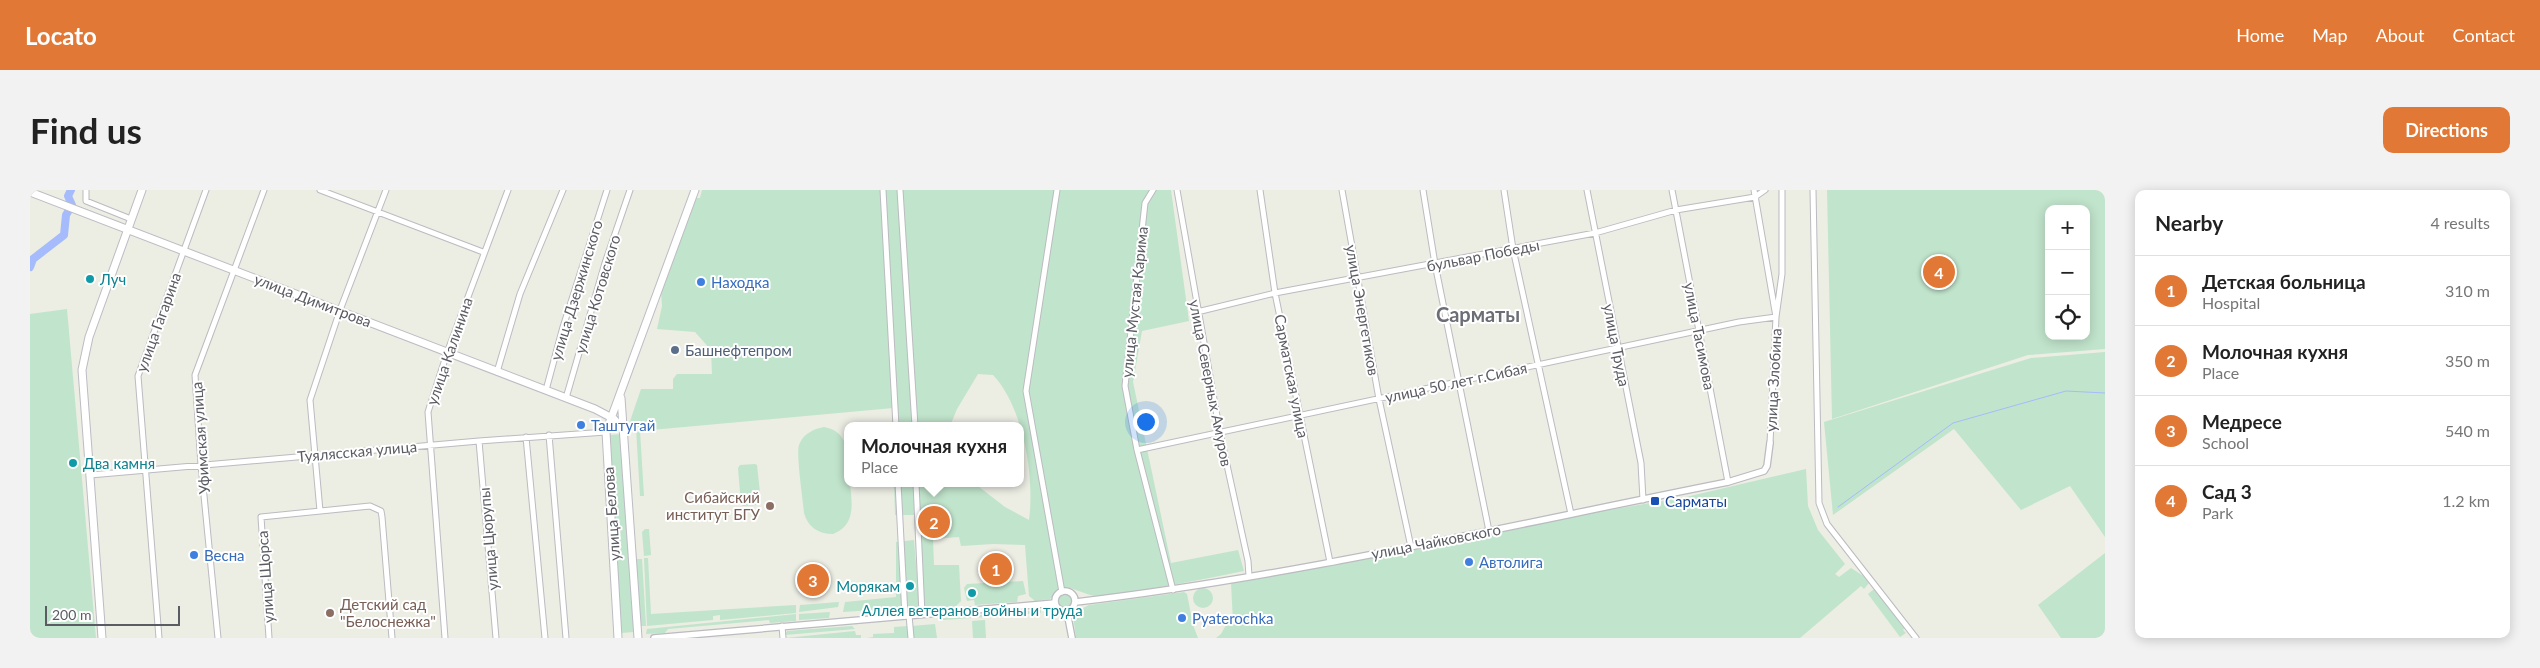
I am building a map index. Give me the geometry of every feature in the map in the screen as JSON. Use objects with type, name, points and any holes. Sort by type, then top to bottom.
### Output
[{"type":"main road","points":[[102,638],[82,370],[84,355],[142,190]]},
{"type":"main road","name":"улица Белова","points":[[618,638],[606,432],[695,190]]},
{"type":"main road","name":"улица Димитрова","points":[[30,192],[594,409],[611,417],[623,429]]},
{"type":"main road","name":"улица Белова","points":[[621,393],[638,638]]},
{"type":"main road","points":[[594,409],[603,419],[606,432]]},
{"type":"main road","name":"Туялясская улица","points":[[606,432],[611,428],[623,429]]},
{"type":"street","points":[[86,190],[86,201],[131,218]]},
{"type":"street","name":"улица Гагарина","points":[[159,638],[144,470],[138,376],[143,357],[206,190]]},
{"type":"street","name":"Уфимская улица","points":[[218,638],[201,465],[195,375],[264,190]]},
{"type":"street","points":[[320,190],[483,252]]},
{"type":"street","points":[[386,190],[340,310],[310,400],[320,511],[370,506],[381,511],[392,638]]},
{"type":"street","name":"улица Калинина","points":[[445,638],[428,412],[483,252],[508,190]]},
{"type":"street","points":[[497,372],[520,294],[563,190]]},
{"type":"street","name":"улица Дзержинского","points":[[546,390],[563,327],[607,190]]},
{"type":"street","name":"улица Котовского","points":[[566,398],[605,263],[630,190]]},
{"type":"street","points":[[883,190],[896,422]]},
{"type":"street","points":[[900,190],[915,422]]},
{"type":"street","points":[[1057,190],[1026,391],[1062,592]]},
{"type":"street","name":"улица Мустая Карима","points":[[1153,190],[1145,203],[1125,386],[1137,450],[1173,590]]},
{"type":"street","name":"улица Северных Амуров","points":[[1176,190],[1197,312],[1220,432],[1248,561],[1249,576]]},
{"type":"street","name":"Сарматская улица","points":[[1260,190],[1276,294],[1330,562]]},
{"type":"street","name":"улица Энергетиков","points":[[1342,190],[1356,279],[1379,399],[1411,547]]},
{"type":"street","points":[[1423,190],[1435,264],[1460,382],[1488,531]]},
{"type":"street","points":[[1504,190],[1513,249],[1571,514]]},
{"type":"street","name":"улица Труда","points":[[1587,190],[1641,463],[1643,500]]},
{"type":"street","name":"улица Тасимова","points":[[1672,190],[1728,482]]},
{"type":"street","name":"улица Злобина","points":[[1754,190],[1776,316]]},
{"type":"street","name":"бульвар Победы","points":[[1197,312],[1276,294],[1594,233],[1676,210],[1755,197],[1765,190]]},
{"type":"street","name":"улица Злобина","points":[[1770,443],[1776,316],[1782,274],[1782,190]]},
{"type":"street","points":[[1813,190],[1819,503],[1827,524],[1916,638]]},
{"type":"street","name":"улица 50 лет г.Сибая","points":[[1137,450],[1698,330],[1776,316]]},
{"type":"street","name":"Туялясская улица","points":[[90,475],[548,435],[606,432]]},
{"type":"street","points":[[548,435],[566,638]]},
{"type":"street","points":[[526,437],[545,638]]},
{"type":"street","name":"улица Цюрупы","points":[[479,441],[496,638]]},
{"type":"street","name":"улица Чайковского","points":[[1076,602],[1173,590],[1330,562],[1728,482],[1764,471],[1767,466],[1770,443]]},
{"type":"street","points":[[898,487],[907,616],[911,638]]},
{"type":"street","points":[[916,487],[922,614]]},
{"type":"street","name":"улица Щорса","points":[[269,638],[261,516],[320,511]]},
{"type":"street","points":[[1062,592],[1072,593],[1076,602],[1073,608],[1067,612],[1061,611],[1055,602],[1058,594],[1062,592]]},
{"type":"street","points":[[654,638],[1055,602]]},
{"type":"street","points":[[1067,612],[1072,638]]},
{"type":"street","points":[[782,626],[783,638]]},
{"type":"green space","points":[[702,190],[1171,190],[1189,321],[1142,331],[1133,382],[1171,563],[1238,550],[1244,571],[1100,596],[1089,595],[1070,588],[1059,588],[1050,599],[1035,601],[1029,596],[1025,545],[961,546],[959,537],[933,539],[934,565],[959,565],[961,601],[955,607],[923,610],[915,515],[895,515],[894,487],[979,487],[1005,507],[1029,520],[1030,484],[1024,443],[1024,422],[1019,422],[1003,388],[993,375],[978,374],[957,409],[952,422],[894,422],[893,408],[640,431],[644,496],[640,496],[636,428],[628,427],[641,389],[673,389],[673,379],[677,374],[712,374],[711,350],[695,332],[657,329],[662,306],[661,291],[696,198],[700,198]]},
{"type":"green space","points":[[1827,190],[2105,190],[2105,349],[2028,355],[1832,419]]},
{"type":"green space","points":[[67,309],[96,638],[30,638],[30,314]]},
{"type":"green space","points":[[2105,352],[2105,537],[2070,486],[2021,510],[1954,429],[1833,515],[1824,422],[2031,358]]},
{"type":"green space","points":[[824,427],[833,430],[844,441],[844,487],[850,487],[852,506],[846,525],[833,534],[823,533],[814,529],[804,513],[798,450],[803,438],[816,429]]},
{"type":"green space","points":[[623,434],[634,632],[621,633],[609,435]]},
{"type":"green space","points":[[740,465],[757,465],[761,502],[758,505],[743,506],[741,504],[738,468]]},
{"type":"green space","points":[[1806,469],[1808,506],[1818,530],[1845,564],[1835,574],[1839,577],[1851,568],[1865,577],[1869,583],[1864,589],[1861,586],[1800,638],[1216,638],[1221,634],[1226,625],[1233,622],[1231,583],[1419,549],[1579,515],[1686,497]]},
{"type":"green space","points":[[645,529],[649,529],[651,555],[644,556],[642,532]]},
{"type":"green space","points":[[914,540],[920,610],[873,614],[872,610],[843,612],[845,602],[896,597],[896,542]]},
{"type":"green space","points":[[2105,553],[2105,638],[2061,638],[2038,605]]},
{"type":"green space","points":[[644,558],[648,558],[651,614],[796,605],[796,613],[720,620],[720,615],[713,616],[713,620],[647,626]]},
{"type":"green space","points":[[636,559],[642,559],[646,626],[639,626]]},
{"type":"green space","points":[[1023,581],[1026,594],[1018,596],[1017,602],[975,605],[974,600],[967,601],[964,588],[967,584]]},
{"type":"green space","points":[[1199,588],[1207,588],[1213,594],[1213,602],[1207,608],[1199,608],[1193,602],[1193,594]]},
{"type":"green space","points":[[1874,589],[1905,628],[1903,630],[1906,633],[1900,637],[1868,594]]},
{"type":"green space","points":[[1184,592],[1187,594],[1193,625],[1198,638],[1076,638],[1073,616],[1077,611],[1089,605]]},
{"type":"green space","points":[[1062,594],[1068,594],[1072,601],[1068,608],[1062,608],[1058,604],[1058,598]]},
{"type":"green space","points":[[839,602],[838,607],[799,612],[800,605]]},
{"type":"green space","points":[[1041,610],[1041,613],[943,620],[943,618]]},
{"type":"green space","points":[[830,612],[829,618],[799,620],[799,614]]},
{"type":"green space","points":[[796,614],[796,621],[770,623],[769,620],[668,629],[665,633],[646,634],[647,629]]},
{"type":"green space","points":[[985,620],[986,638],[973,638],[972,621]]},
{"type":"green space","points":[[935,624],[937,638],[913,638],[912,626]]},
{"type":"green space","points":[[852,626],[855,629],[785,635],[787,631]]},
{"type":"green space","points":[[908,626],[909,638],[867,638],[873,637],[873,634],[894,633],[894,627]]},
{"type":"green space","points":[[855,631],[856,635],[861,635],[861,638],[785,638]]},
{"type":"waterway","points":[[30,267],[33,259],[64,235],[66,215],[72,205],[68,196],[71,190]]},
{"type":"waterway","points":[[1838,507],[1953,423],[2066,391],[2105,393]]},
{"type":"place","name":"Сад 3","points":[[1939,272]]},
{"type":"place","name":"Луч","points":[[90,279]]},
{"type":"place","name":"Находка","points":[[701,282]]},
{"type":"place","name":"Башнефтепром","points":[[675,350]]},
{"type":"place","name":"Таштугай","points":[[581,425]]},
{"type":"place","name":"Два камня","points":[[73,463]]},
{"type":"place","name":"Сарматы","points":[[1655,501]]},
{"type":"place","name":"Сибайский институт БГУ","points":[[770,506]]},
{"type":"place","name":"Молочная кухня","points":[[934,522]]},
{"type":"place","name":"Весна","points":[[194,555]]},
{"type":"place","name":"Автолига","points":[[1469,562]]},
{"type":"place","name":"Детская больница","points":[[996,569]]},
{"type":"place","name":"Медресе","points":[[813,580]]},
{"type":"place","name":"Морякам","points":[[910,586]]},
{"type":"place","name":"Аллея ветеранов войны и труда","points":[[972,593]]},
{"type":"place","name":"Детский сад \"Белоснежка\"","points":[[330,613]]},
{"type":"place","name":"Pyaterochka","points":[[1182,618]]},
{"type":"district","name":"Сарматы","points":[[1478,314]]}]
